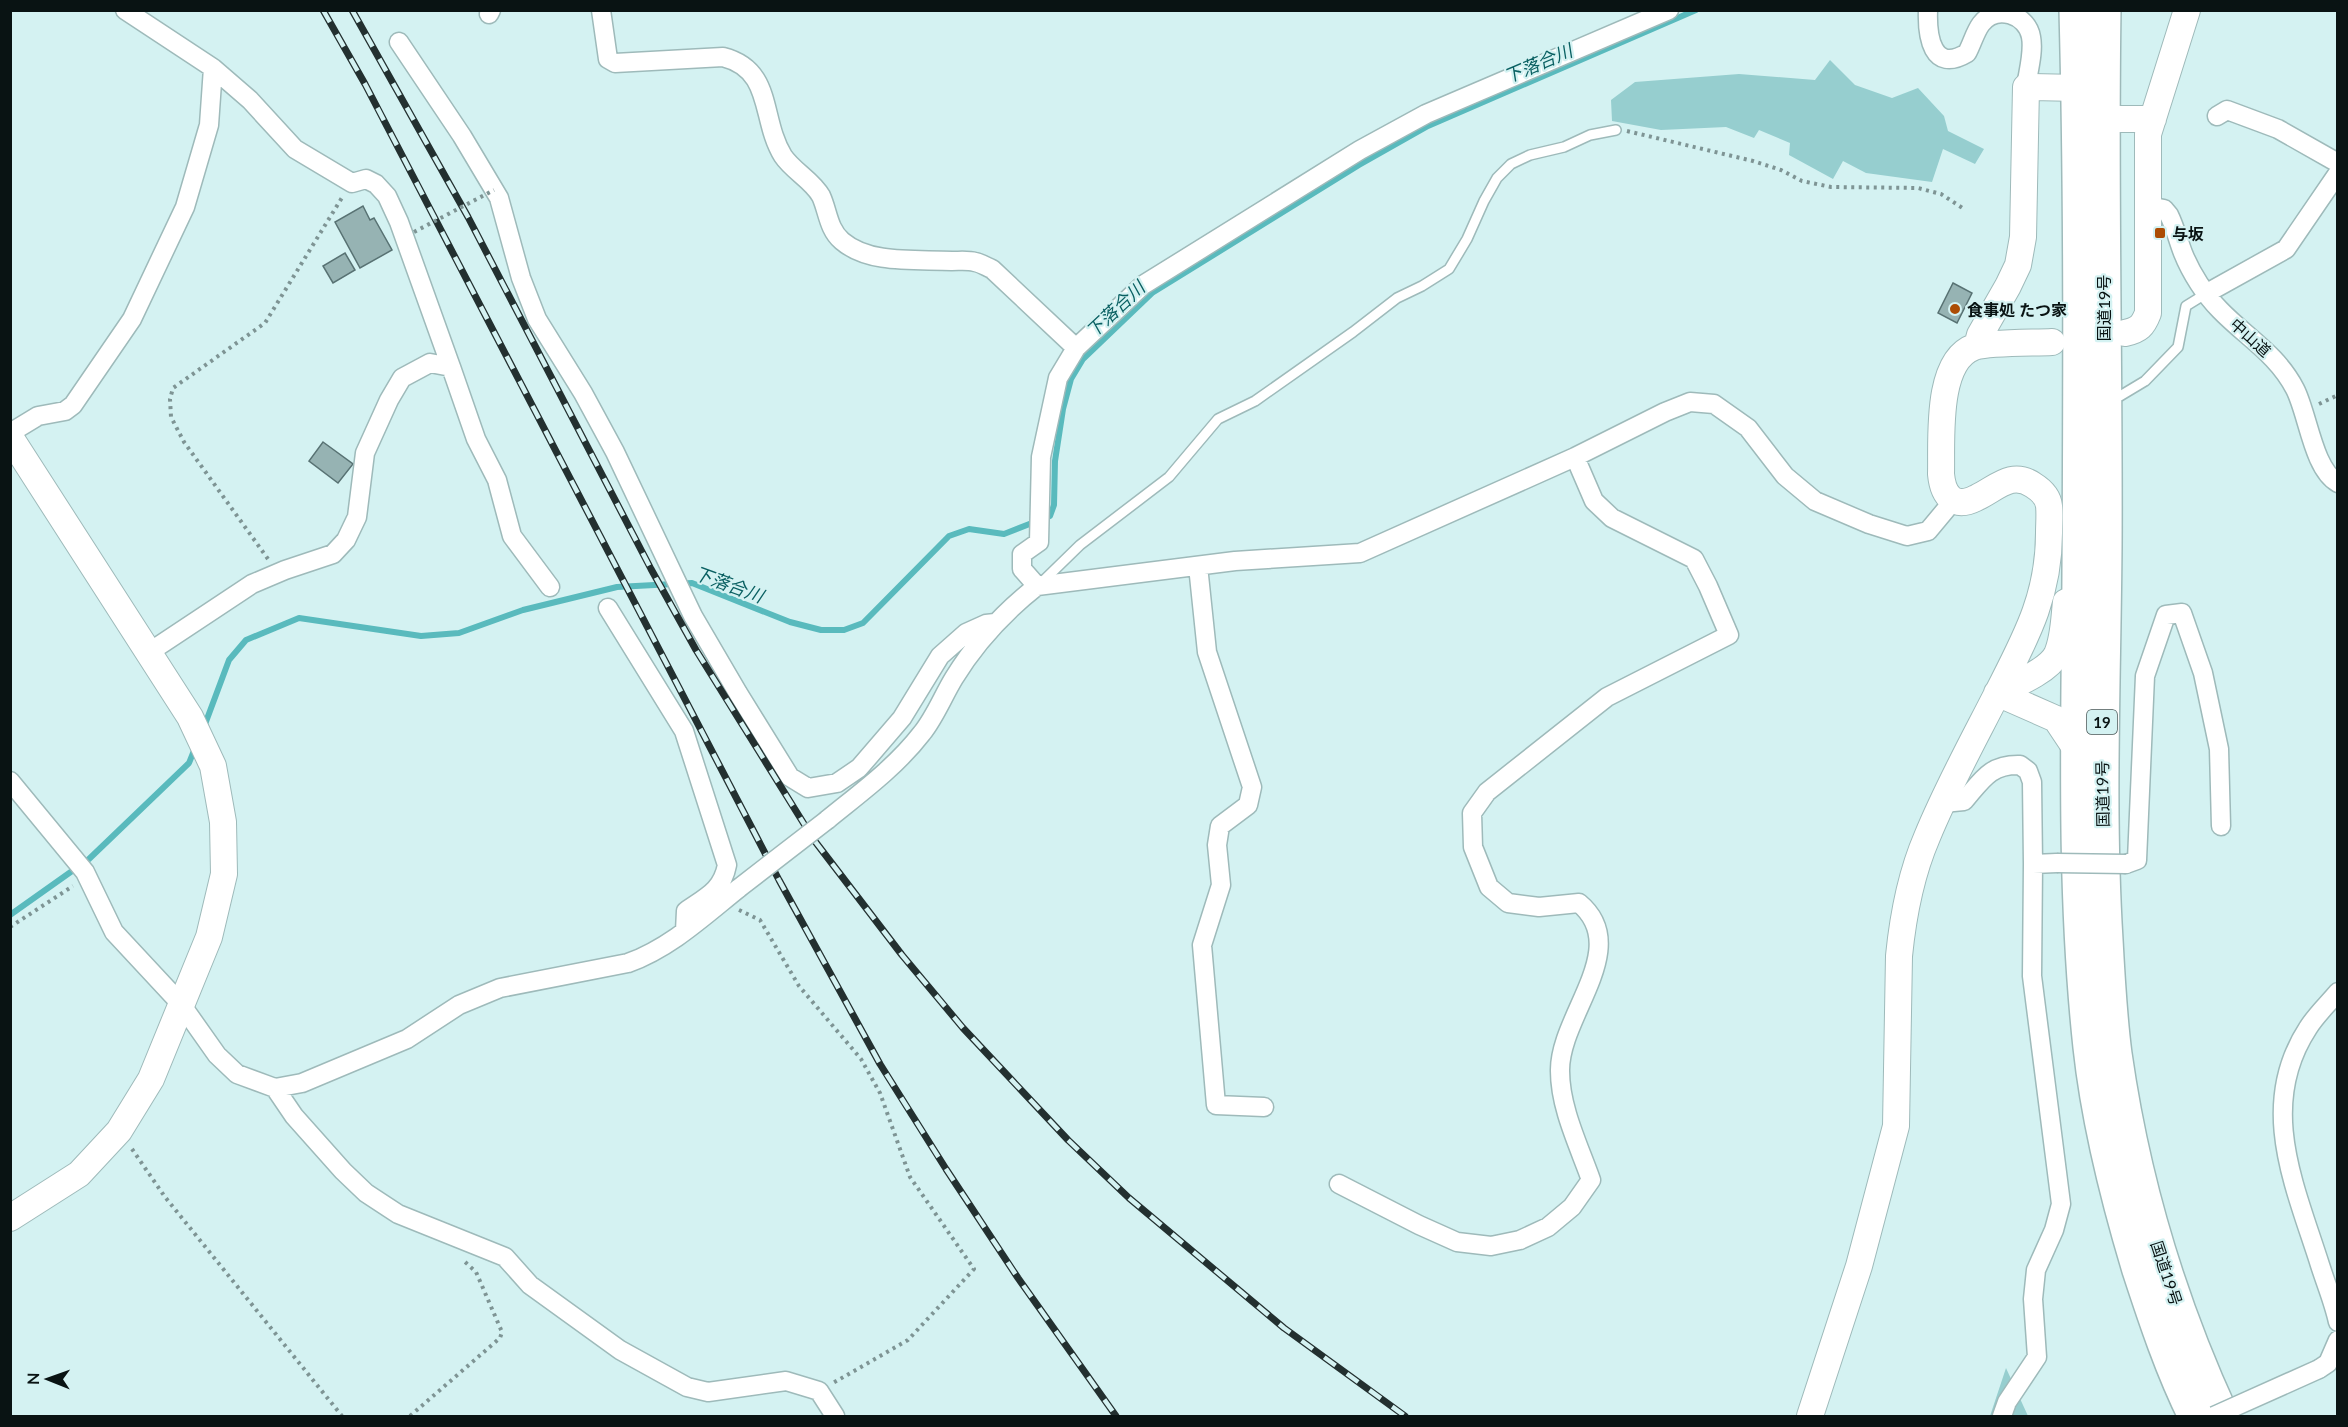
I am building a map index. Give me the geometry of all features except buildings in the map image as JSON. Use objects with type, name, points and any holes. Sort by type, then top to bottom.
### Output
[{"type":"highway","name":"国道19号","points":[[2076,10],[2079,580],[2076,748],[2083,970],[2090,1050],[2124,1222],[2152,1312],[2195,1416]]},
{"type":"highway","name":"国道19号","points":[[2104,10],[2102,119],[2105,547],[2101,768],[2102,880],[2109,997],[2115,1054],[2145,1208],[2195,1356],[2222,1416]]},
{"type":"street","points":[[125,10],[213,68],[250,100],[295,149],[352,183],[366,179],[376,184],[387,196],[399,222],[476,438],[497,480],[512,536],[550,587]]},
{"type":"street","points":[[601,10],[608,59],[615,63],[723,57],[738,61],[751,71],[760,87],[774,140],[785,159],[820,195],[830,226],[841,241],[861,253],[886,258],[975,262],[992,269],[1076,348]]},
{"type":"street","points":[[1037,586],[1022,569],[1022,554],[1039,542],[1041,457],[1058,378],[1076,348],[1143,285],[1360,150],[1426,114],[1669,10]]},
{"type":"street","points":[[1928,10],[1929,39],[1934,51],[1941,58],[1951,60],[1967,53],[1981,24],[1988,17],[2009,13],[2027,25],[2031,35],[2026,87],[2023,237],[2018,265],[1980,335],[1977,346]]},
{"type":"street","points":[[2125,333],[2143,325],[2148,313],[2148,134],[2187,10]]},
{"type":"street","points":[[399,42],[462,136],[499,198],[521,279],[537,319],[594,413],[682,594],[738,693],[790,777],[808,788],[837,783],[859,768],[902,718],[940,656],[966,633],[986,624],[995,623]]},
{"type":"street","points":[[10,1218],[79,1174],[119,1131],[151,1079],[209,937],[224,874],[223,822],[213,766],[193,724],[10,435],[38,416],[65,411],[73,405],[132,319],[185,207],[209,125],[213,68]]},
{"type":"street","points":[[2026,87],[2078,88]]},
{"type":"street","points":[[2217,116],[2227,110],[2256,119],[2337,163]]},
{"type":"street","points":[[2102,119],[2153,119]]},
{"type":"street","points":[[2207,293],[2286,249],[2337,173]]},
{"type":"street","name":"中山道","points":[[2148,206],[2164,209],[2169,215],[2184,255],[2220,310],[2267,350],[2282,368],[2295,388],[2304,410],[2320,461],[2337,483]]},
{"type":"street","points":[[1810,1416],[1859,1266],[1896,1126],[1899,956],[1912,882],[1926,838],[1997,693],[2026,640],[2040,601],[2049,558],[2049,506],[2046,497],[2029,482],[2018,478],[1996,485],[1976,498],[1964,502],[1953,501],[1946,495],[1942,486],[1944,400],[1947,382],[1961,355],[1977,346],[2052,342]]},
{"type":"street","points":[[148,653],[252,585],[278,573],[333,554],[346,540],[357,517],[365,453],[389,400],[402,378],[430,363],[451,367]]},
{"type":"street","points":[[10,781],[86,875],[114,932],[181,1004],[217,1055],[237,1074],[274,1088],[302,1083],[407,1039],[459,1005],[500,988],[628,963],[646,957],[685,931],[827,820],[898,761],[917,739],[956,676],[995,623],[1037,586],[1235,561],[1360,553],[1575,457],[1690,402],[1714,404],[1748,428],[1785,476],[1815,501],[1869,524],[1907,536],[1928,531],[1953,501]]},
{"type":"street","points":[[1339,1184],[1419,1226],[1457,1242],[1491,1246],[1520,1240],[1548,1227],[1572,1207],[1591,1180],[1563,1102],[1559,1070],[1566,1033],[1593,976],[1600,939],[1590,913],[1578,903],[1539,907],[1508,903],[1489,887],[1473,847],[1472,813],[1487,792],[1607,697],[1729,635],[1694,559],[1612,518],[1594,501],[1575,457]]},
{"type":"street","points":[[1198,566],[1207,652],[1252,787],[1248,805],[1220,826],[1217,845],[1221,885],[1202,945],[1216,1105],[1264,1107]]},
{"type":"street","points":[[1997,693],[2047,666],[2056,656],[2063,632],[2066,595],[2079,580]]},
{"type":"street","points":[[608,608],[684,731],[727,865],[725,876],[718,888],[686,911],[685,931]]},
{"type":"street","points":[[2033,864],[2126,864],[2137,860],[2145,676],[2166,615],[2182,614],[2204,673],[2219,749],[2222,826]]},
{"type":"street","points":[[1997,693],[2056,719],[2076,748]]},
{"type":"street","points":[[1943,803],[1964,801],[1987,774],[1998,767],[2020,765],[2028,771],[2032,782],[2032,976],[2061,1204],[2054,1230],[2036,1270],[2033,1299],[2037,1357],[2007,1402],[2002,1416]]},
{"type":"street","points":[[2337,992],[2308,1028],[2290,1065],[2284,1091],[2282,1126],[2286,1159],[2337,1322]]},
{"type":"street","points":[[274,1088],[301,1124],[366,1193],[398,1214],[505,1257],[530,1285],[620,1350],[687,1387],[708,1392],[786,1382],[819,1391],[835,1416]]},
{"type":"street","points":[[2214,1416],[2328,1369],[2337,1340]]},
{"type":"lane","points":[[1037,586],[1080,545],[1169,477],[1218,419],[1255,401],[1398,298],[1449,269],[1497,178],[1511,164],[1530,155],[1564,147],[1590,135],[1616,129]]},
{"type":"lane","points":[[2120,396],[2145,381],[2178,347],[2186,306],[2207,293]]},
{"type":"path","points":[[1616,129],[1640,132],[1665,141],[1754,161],[1781,170],[1802,181],[1831,187],[1918,188],[1941,194],[1964,209]]},
{"type":"path","points":[[278,573],[184,442],[171,417],[170,399],[174,388],[265,323],[352,183]]},
{"type":"path","points":[[414,232],[494,190]]},
{"type":"path","points":[[10,927],[86,875]]},
{"type":"path","points":[[730,915],[739,909],[760,920],[799,986],[861,1059],[880,1093],[910,1177],[974,1269],[908,1340],[819,1391]]},
{"type":"path","points":[[119,1131],[165,1197],[342,1416]]},
{"type":"path","points":[[410,1416],[500,1338],[502,1332],[476,1272],[453,1247],[446,1233]]},
{"type":"shaded area","points":[[1830,60],[1855,85],[1892,98],[1918,88],[1944,116],[1948,131],[1984,149],[1975,164],[1943,149],[1932,182],[1866,173],[1843,161],[1833,179],[1789,155],[1790,143],[1759,130],[1754,138],[1726,127],[1661,130],[1612,121],[1611,100],[1635,82],[1739,74],[1815,80]]},
{"type":"shaded area","points":[[2006,1368],[2028,1416],[1990,1416]]},
{"type":"waterway","name":"下落合川","points":[[204,727],[229,660],[246,640],[299,618],[421,636],[459,633],[523,610],[617,587],[692,583],[790,622],[821,630],[844,630],[863,623],[949,536],[969,529],[1004,534],[1050,516],[1054,505],[1055,461],[1063,409],[1071,379],[1083,359],[1152,293],[1359,165],[1428,126],[1696,10]]},
{"type":"waterway","points":[[10,915],[89,859],[189,763],[195,748]]},
{"type":"railway","points":[[323,10],[365,84],[779,880],[880,1064],[1018,1278],[1116,1416]]},
{"type":"railway","points":[[352,10],[468,217],[651,569],[696,650],[814,840],[902,955],[963,1028],[1068,1140],[1129,1198],[1284,1328],[1405,1416]]},
{"type":"place","name":"与坂","points":[[2160,233]]},
{"type":"place","name":"食事処 たつ家","points":[[1955,309]]}]
